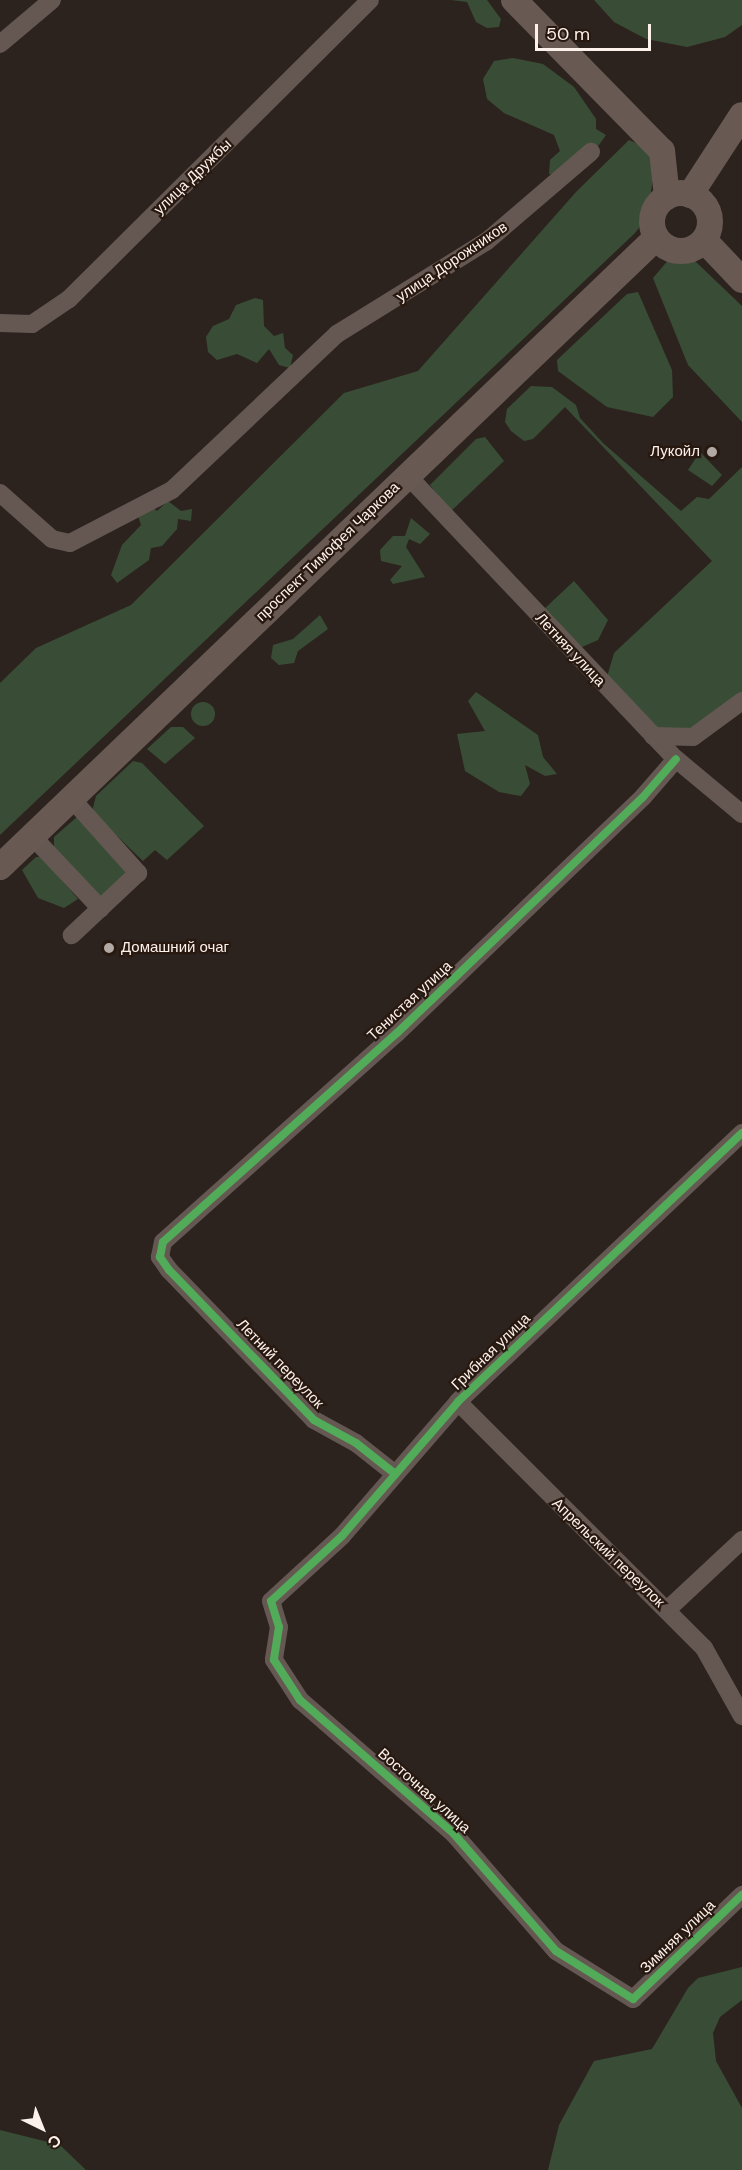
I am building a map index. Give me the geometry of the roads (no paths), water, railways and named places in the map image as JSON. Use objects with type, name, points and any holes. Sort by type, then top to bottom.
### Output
[{"type":"main road","points":[[513,0],[662,151],[678,196],[708,214],[704,240]]},
{"type":"main road","points":[[704,240],[679,251],[656,238],[652,216],[678,196],[742,115]]},
{"type":"main road","name":"проспект Тимофея Чаркова","points":[[0,867],[656,238]]},
{"type":"main road","points":[[704,240],[742,280]]},
{"type":"street","points":[[0,44],[52,0]]},
{"type":"street","name":"улица Дружбы","points":[[0,323],[32,324],[69,299],[370,0]]},
{"type":"street","name":"улица Дорожников","points":[[0,494],[52,539],[70,543],[172,490],[204,463],[337,334],[487,241],[591,152]]},
{"type":"street","name":"Летняя улица","points":[[408,476],[653,736],[676,759],[742,814]]},
{"type":"street","points":[[653,736],[693,737],[742,701]]},
{"type":"street","name":"Тенистая улица","points":[[160,1257],[163,1242],[397,1034],[643,797],[676,759]]},
{"type":"street","points":[[71,798],[138,873],[72,935]]},
{"type":"street","points":[[32,836],[100,909]]},
{"type":"street","name":"Грибная улица","points":[[271,1601],[342,1536],[394,1473],[458,1402],[742,1133]]},
{"type":"street","name":"Летний переулок","points":[[160,1257],[314,1420],[356,1443],[394,1473]]},
{"type":"street","name":"Апрельский переулок","points":[[458,1402],[498,1448],[668,1610],[717,1666],[742,1716]]},
{"type":"street","points":[[668,1610],[742,1540]]},
{"type":"street","name":"Восточная улица","points":[[271,1601],[279,1627],[274,1660],[300,1700],[454,1834],[556,1951],[633,1999]]},
{"type":"street","name":"Зимняя улица","points":[[633,1999],[742,1895]]},
{"type":"place","name":"Лукойл","points":[[712,452]]},
{"type":"place","name":"Домашний очаг","points":[[109,948]]}]
